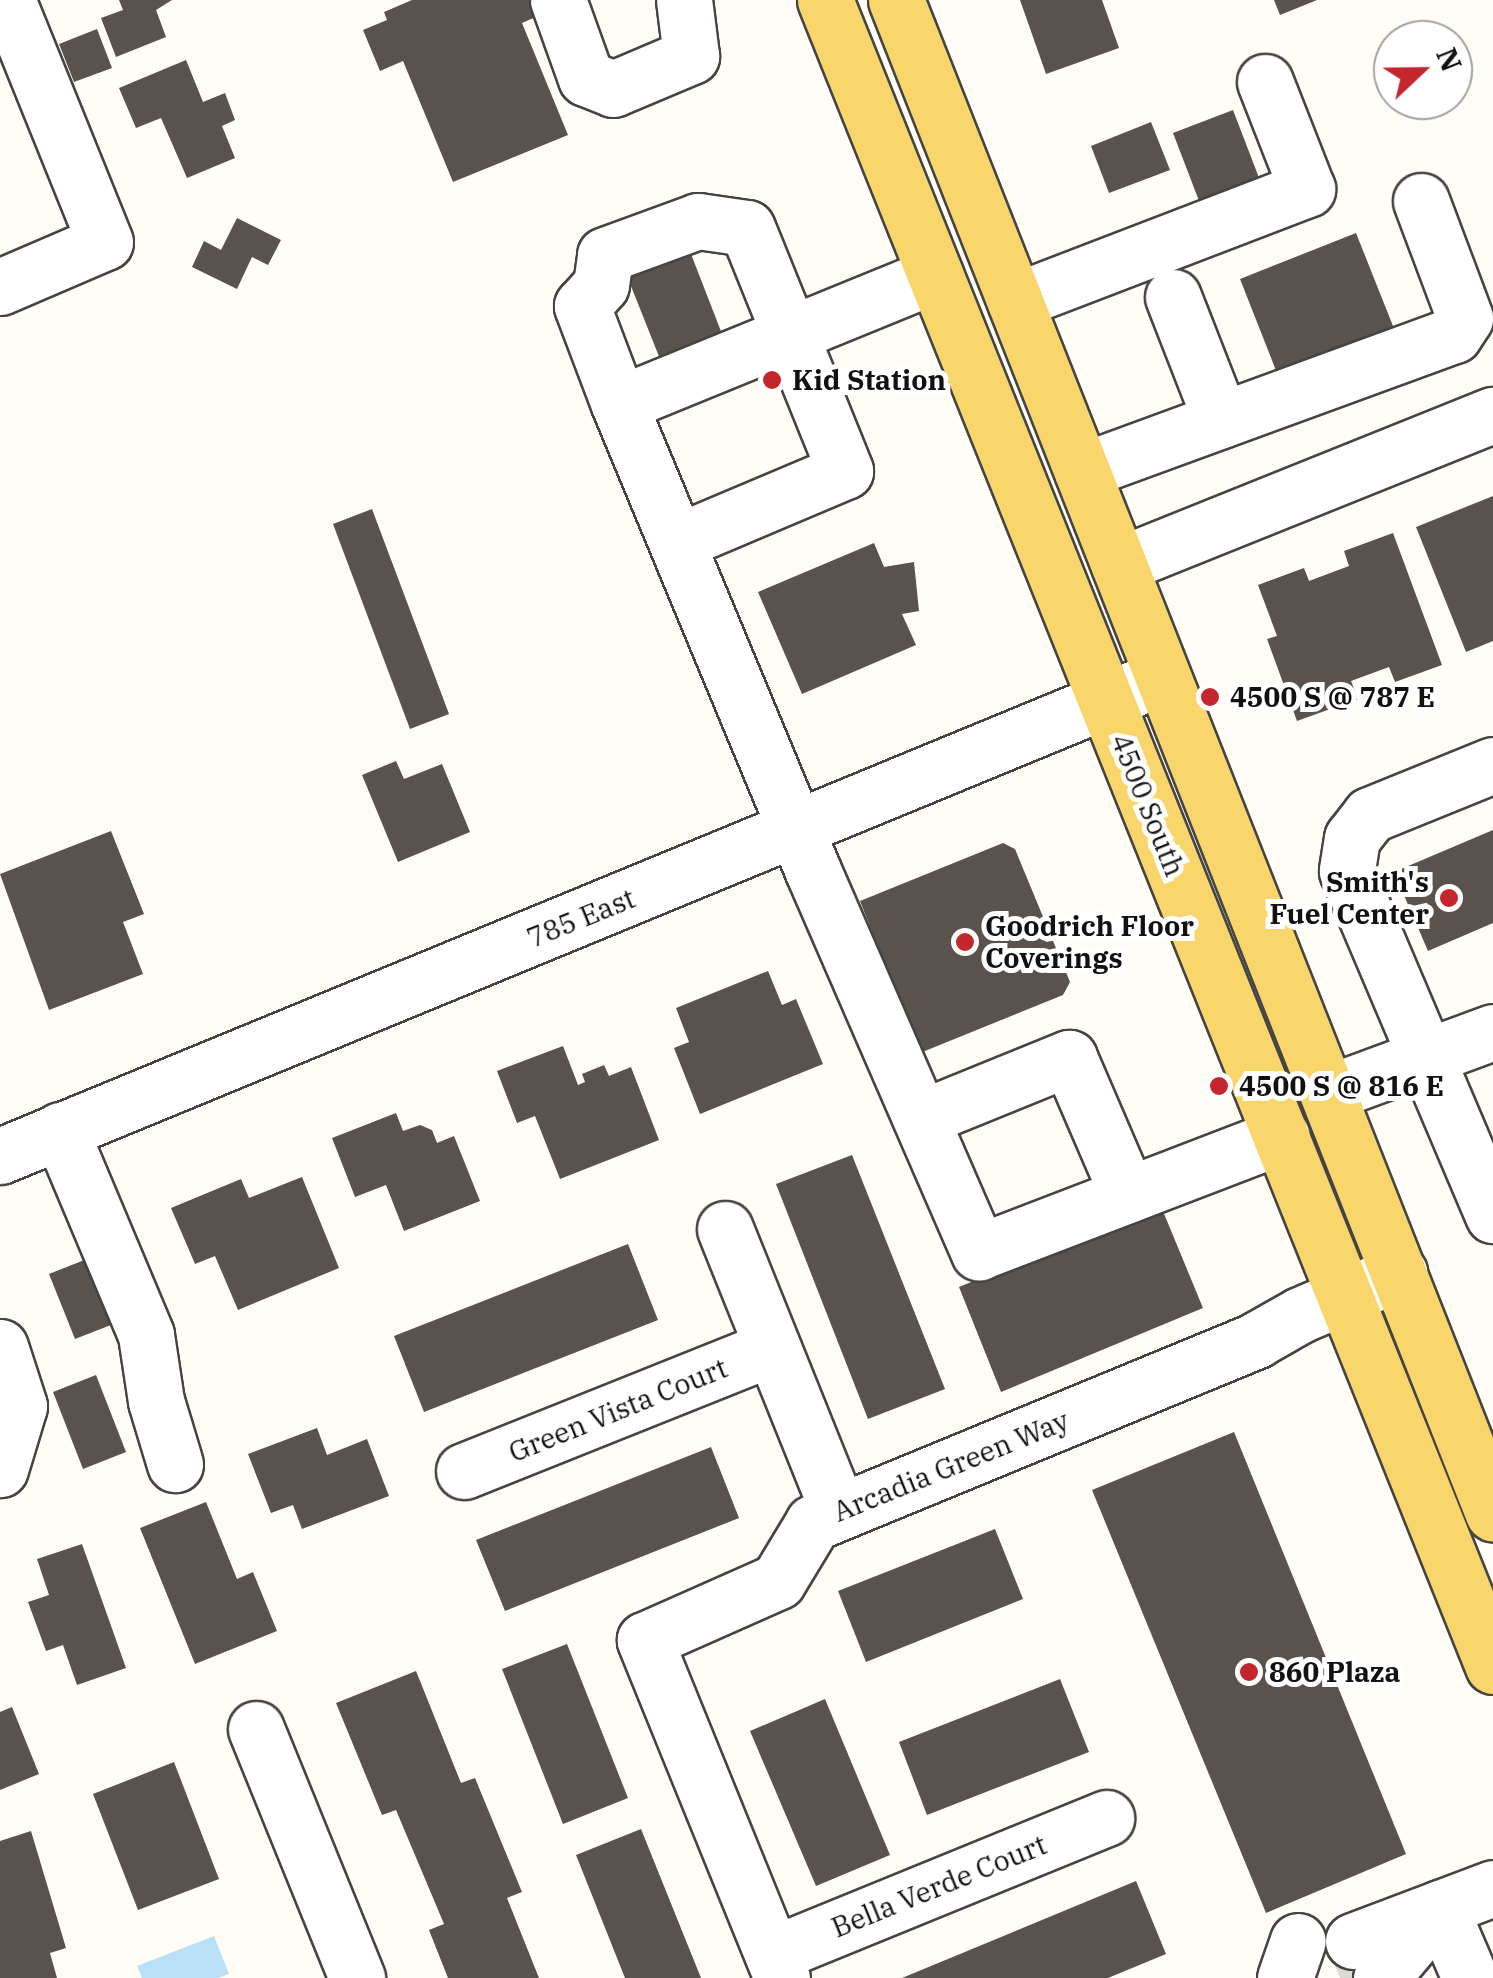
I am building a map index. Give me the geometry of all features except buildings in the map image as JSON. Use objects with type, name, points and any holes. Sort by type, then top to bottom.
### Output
[{"type":"main road","name":"4500 South","points":[[825,0],[1493,1666]]},
{"type":"main road","points":[[896,0],[1493,1513]]},
{"type":"street","points":[[0,287],[105,242],[17,76],[7,0]]},
{"type":"street","points":[[558,0],[586,78],[613,88],[691,56],[684,0]]},
{"type":"street","points":[[1015,300],[1307,189],[1265,82]]},
{"type":"street","points":[[1082,471],[1454,336],[1465,318],[1421,202]]},
{"type":"street","points":[[676,542],[846,471],[793,334],[746,228],[698,221],[605,255],[601,285],[582,306],[619,404],[676,542],[796,830],[979,1252],[1280,1136]]},
{"type":"street","points":[[619,404],[935,275]]},
{"type":"street","points":[[1173,297],[1221,420]]},
{"type":"street","points":[[1119,565],[1493,415]]},
{"type":"street","name":"785 East","points":[[0,1156],[1162,677]]},
{"type":"street","points":[[1493,765],[1370,814],[1352,838],[1348,871],[1493,1215]]},
{"type":"street","points":[[1328,1093],[1429,1056],[1490,1043]]},
{"type":"street","points":[[920,1118],[1069,1058],[1128,1196]]},
{"type":"street","points":[[60,1130],[146,1336],[156,1401],[174,1464]]},
{"type":"street","points":[[725,1229],[838,1512]]},
{"type":"street","name":"Arcadia Green Way","points":[[777,1966],[645,1640],[778,1581],[813,1523],[1256,1340],[1399,1273]]},
{"type":"street","points":[[0,1347],[19,1406],[0,1469]]},
{"type":"street","name":"Green Vista Court","points":[[464,1471],[772,1348]]},
{"type":"street","points":[[256,1729],[357,1978]]},
{"type":"street","name":"Bella Verde Court","points":[[777,1966],[1106,1818]]},
{"type":"street","points":[[1329,1958],[1493,1888]]},
{"type":"street","points":[[1440,1908],[1470,1978]]},
{"type":"water","points":[[214,1936],[229,1974],[218,1978],[142,1978],[137,1966]]},
{"type":"tunnel","points":[[1340,1978],[1369,1967]]},
{"type":"place","name":"Kid Station","points":[[772,380]]},
{"type":"place","name":"4500 S @ 787 E","points":[[1210,697]]},
{"type":"place","name":"Smith's Fuel Center","points":[[1449,898]]},
{"type":"place","name":"Goodrich Floor Coverings","points":[[965,942]]},
{"type":"place","name":"4500 S @ 816 E","points":[[1219,1086]]},
{"type":"place","name":"860 Plaza","points":[[1249,1672]]}]
